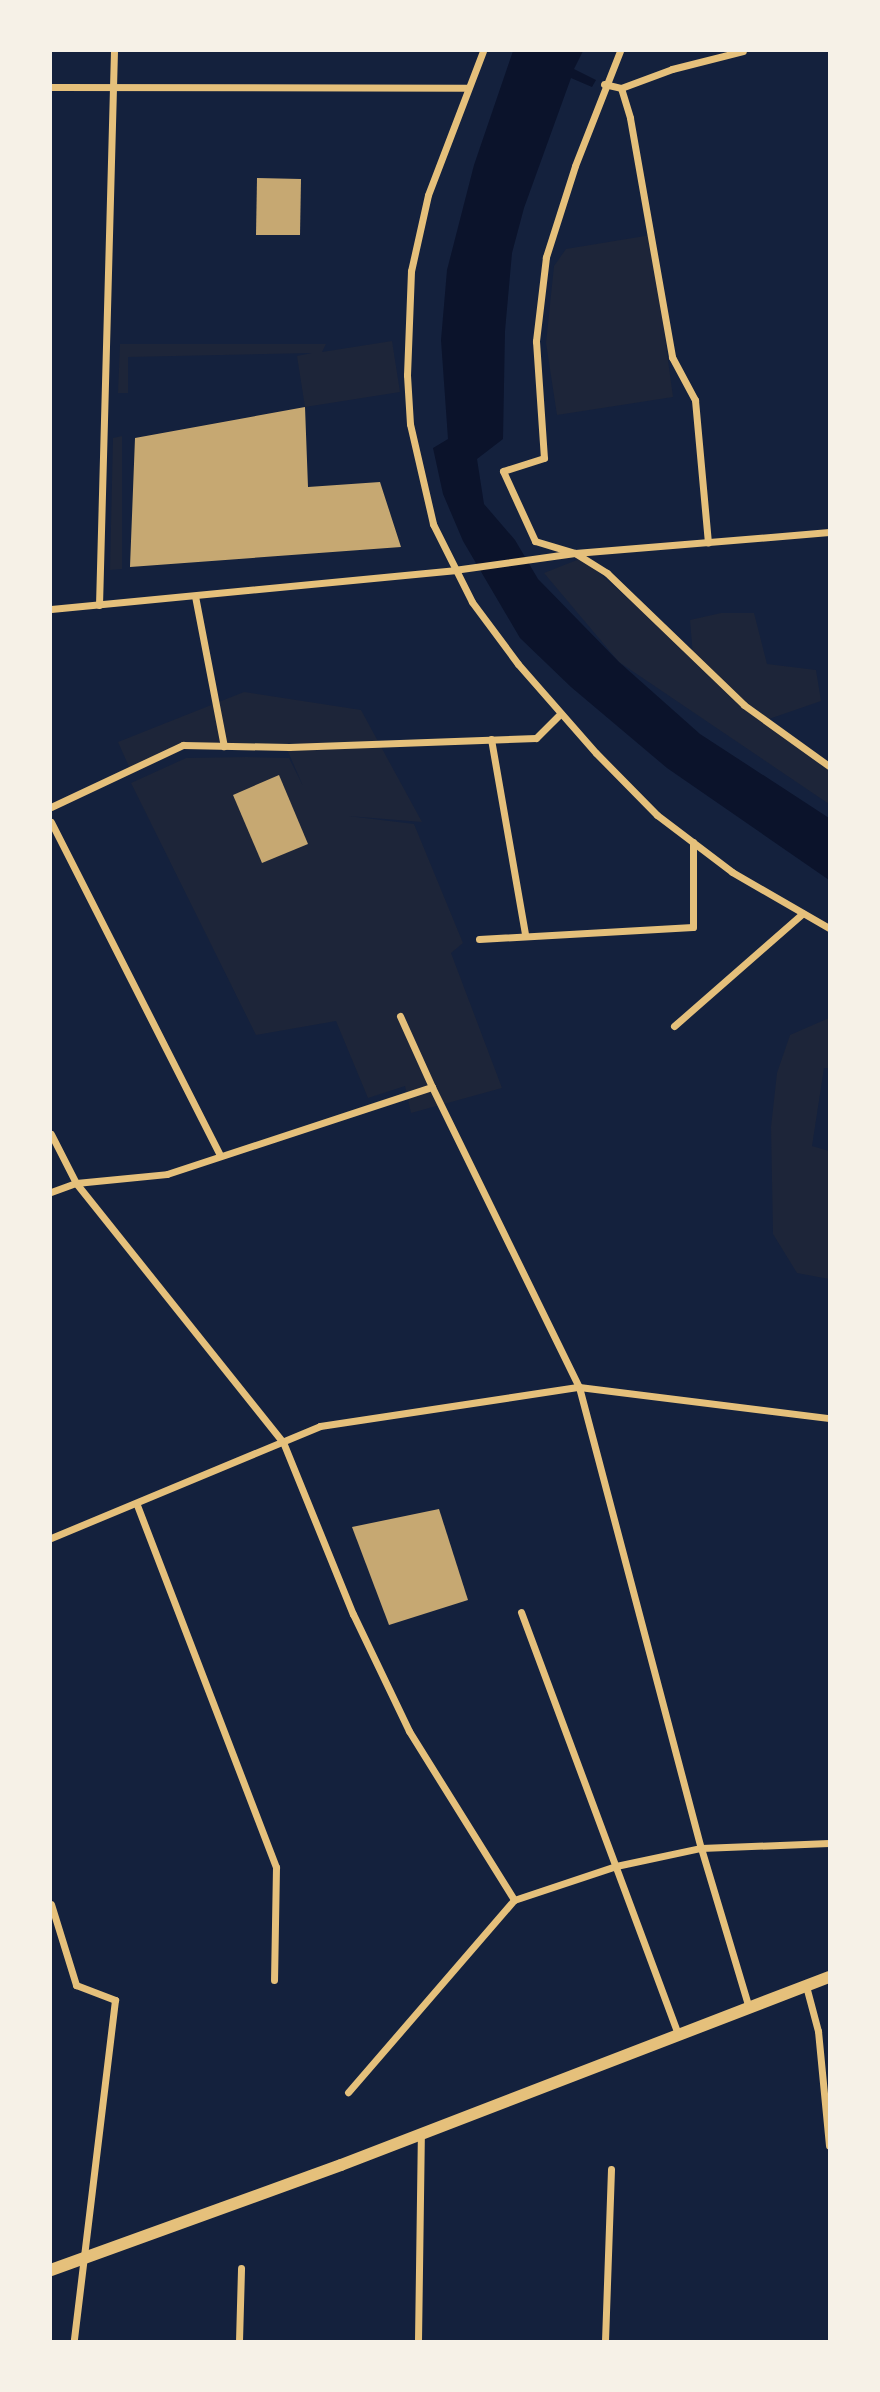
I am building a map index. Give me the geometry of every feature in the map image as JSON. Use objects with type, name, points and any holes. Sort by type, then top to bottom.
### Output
[{"type":"street","points":[[99,605],[114,51]]},
{"type":"street","points":[[483,51],[428,195],[411,271],[407,375],[410,424],[433,524],[472,602],[560,714],[657,815],[732,872],[829,928]]},
{"type":"street","points":[[620,51],[604,84],[546,257],[536,341],[544,458],[503,471],[535,541],[575,554],[607,573],[744,705],[829,766]]},
{"type":"street","points":[[604,84],[621,88],[672,69],[743,51]]},
{"type":"street","points":[[51,88],[468,88]]},
{"type":"street","points":[[621,88],[630,118],[672,357],[695,400],[708,542]]},
{"type":"street","points":[[51,609],[454,570],[575,554],[829,532]]},
{"type":"street","points":[[195,596],[224,746]]},
{"type":"street","points":[[51,807],[183,745],[289,747],[536,738],[560,714]]},
{"type":"street","points":[[491,740],[525,934]]},
{"type":"street","points":[[51,822],[220,1155]]},
{"type":"street","points":[[479,939],[525,934],[693,927],[693,842]]},
{"type":"street","points":[[674,1026],[803,913]]},
{"type":"street","points":[[400,1016],[579,1387],[701,1848],[749,2008]]},
{"type":"street","points":[[51,1192],[76,1183],[167,1174],[432,1087]]},
{"type":"street","points":[[51,1134],[76,1183],[283,1442],[353,1614],[409,1731],[514,1900]]},
{"type":"street","points":[[51,1538],[137,1505],[320,1426],[579,1387],[829,1418]]},
{"type":"street","points":[[137,1505],[276,1867],[274,1980]]},
{"type":"street","points":[[522,1612],[678,2035]]},
{"type":"street","points":[[348,2092],[514,1900],[616,1866],[701,1848],[829,1843]]},
{"type":"street","points":[[51,1905],[76,1985],[115,2000],[74,2341]]},
{"type":"street","points":[[51,2270],[421,2133],[829,1977]]},
{"type":"street","points":[[806,1986],[818,2031],[829,2145]]},
{"type":"street","points":[[418,2341],[421,2133]]},
{"type":"street","points":[[605,2341],[611,2169]]},
{"type":"street","points":[[239,2341],[241,2267]]},
{"type":"shaded area","points":[[513,51],[583,51],[574,69],[596,80],[592,87],[571,78],[524,208],[512,253],[505,331],[503,439],[477,459],[484,504],[515,540],[538,579],[619,662],[700,734],[829,818],[829,880],[667,768],[571,687],[520,638],[463,541],[443,494],[433,448],[448,439],[441,340],[447,270],[474,165]]},
{"type":"shaded area","points":[[651,235],[673,397],[557,415],[546,343],[554,266],[566,249]]},
{"type":"shaded area","points":[[392,341],[400,392],[305,407],[297,356],[312,353],[128,357],[128,393],[118,393],[120,344],[326,344],[322,352]]},
{"type":"shaded area","points":[[122,436],[122,569],[110,570],[113,438]]},
{"type":"shaded area","points":[[582,558],[693,656],[690,620],[721,613],[754,613],[767,664],[816,670],[821,701],[766,720],[829,763],[829,804],[619,662],[544,573]]},
{"type":"shaded area","points":[[244,692],[361,710],[422,822],[348,816],[414,824],[463,943],[451,953],[502,1088],[411,1113],[405,1086],[368,1098],[336,1021],[256,1035],[131,783],[186,758],[247,757],[289,758],[303,786],[286,747],[183,745],[130,769],[118,742]]},
{"type":"shaded area","points":[[829,1018],[829,1068],[824,1068],[812,1146],[829,1151],[829,1279],[797,1273],[773,1234],[771,1127],[777,1073],[790,1035]]},
{"type":"building","points":[[257,178],[301,179],[300,235],[256,235]]},
{"type":"building","points":[[305,407],[308,487],[380,482],[401,547],[130,567],[135,438]]},
{"type":"building","points":[[279,775],[308,844],[262,863],[233,795]]},
{"type":"building","points":[[439,1509],[468,1600],[389,1625],[352,1527]]}]
